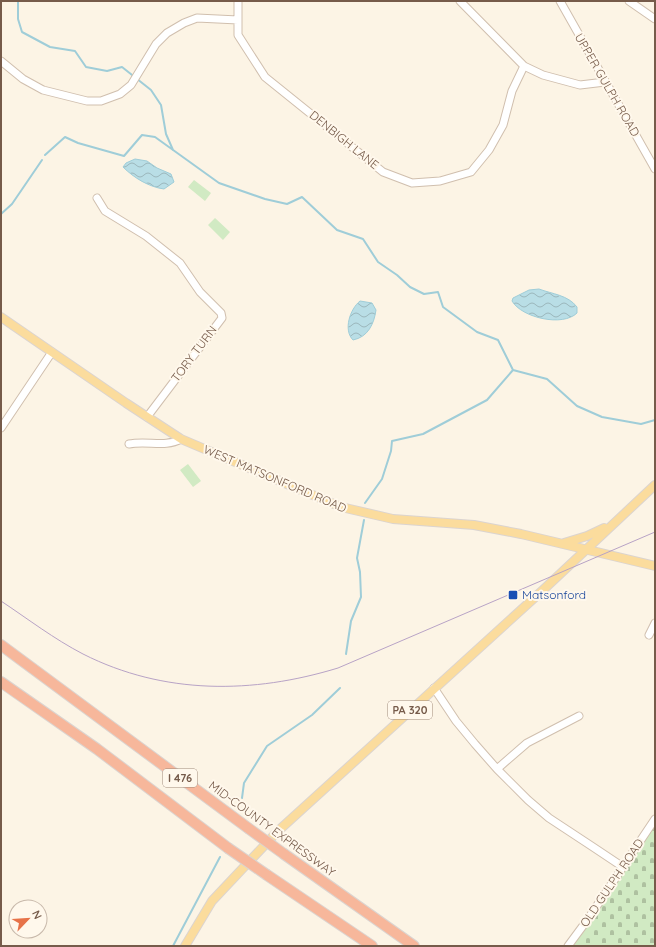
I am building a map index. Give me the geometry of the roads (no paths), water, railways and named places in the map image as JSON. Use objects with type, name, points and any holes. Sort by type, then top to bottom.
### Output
[{"type":"highway","name":"MID-COUNTY EXPRESSWAY","points":[[1,645],[248,828],[414,946]]},
{"type":"highway","name":"I 476","points":[[1,682],[97,749],[228,848],[372,946]]},
{"type":"main road","name":"WEST MATSONFORD ROAD","points":[[1,318],[181,439],[340,507],[393,519],[474,526],[585,549],[655,566]]},
{"type":"main road","name":"PA 320","points":[[186,946],[212,901],[278,832],[543,590],[655,485]]},
{"type":"main road","points":[[562,544],[587,536],[612,525]]},
{"type":"street","name":"DENBIGH LANE","points":[[238,1],[238,35],[265,77],[383,172],[412,183],[440,181],[471,172],[489,150],[503,124],[512,91],[524,66]]},
{"type":"street","points":[[460,1],[524,66],[543,75],[580,85],[605,82]]},
{"type":"street","name":"UPPER GULPH ROAD","points":[[560,1],[655,169]]},
{"type":"street","points":[[629,1],[655,19]]},
{"type":"street","points":[[1,61],[23,79],[43,90],[87,101],[101,101],[120,94],[131,85],[156,44],[167,33],[196,18],[238,20]]},
{"type":"street","name":"TORY TURN","points":[[97,198],[105,211],[146,236],[180,263],[200,292],[222,313],[222,318],[147,417]]},
{"type":"street","points":[[1,428],[52,352]]},
{"type":"street","points":[[129,444],[145,442],[164,444],[174,443],[181,439]]},
{"type":"street","points":[[648,635],[655,623]]},
{"type":"street","points":[[434,688],[456,721],[497,770],[549,818],[623,867]]},
{"type":"street","points":[[497,770],[527,743],[579,716]]},
{"type":"street","name":"OLD GULPH ROAD","points":[[568,946],[655,819]]},
{"type":"water","points":[[135,159],[147,161],[157,168],[171,174],[174,182],[164,189],[142,181],[123,167],[126,163]]},
{"type":"water","points":[[539,289],[560,295],[569,300],[577,307],[577,313],[571,317],[562,319],[543,319],[524,312],[512,301],[513,298],[529,290]]},
{"type":"water","points":[[360,301],[372,303],[376,310],[372,325],[366,333],[363,336],[353,340],[348,331],[348,325],[353,309]]},
{"type":"waterway","points":[[18,1],[18,19],[22,32],[50,47],[75,51],[86,67],[107,71],[122,67],[151,90],[161,105],[166,134],[173,150]]},
{"type":"waterway","points":[[45,155],[65,137],[78,143],[124,156],[142,135],[155,137],[219,183],[265,199],[287,204],[302,197],[337,230],[363,239],[378,262],[397,275],[410,287],[424,294],[438,292],[443,307],[477,332],[498,340],[513,370],[547,379],[577,406],[602,417],[641,424],[655,420]]},
{"type":"waterway","points":[[1,214],[12,204],[42,160]]},
{"type":"waterway","points":[[365,503],[382,479],[391,451],[392,441],[423,434],[487,400],[513,370]]},
{"type":"waterway","points":[[346,654],[351,621],[361,597],[360,572],[357,558],[364,520]]},
{"type":"waterway","points":[[242,798],[244,783],[267,746],[312,715],[340,688]]},
{"type":"waterway","points":[[173,946],[220,857]]},
{"type":"tram line","points":[[1,601],[51,635],[83,654],[114,667],[145,677],[177,683],[209,686],[241,686],[274,683],[306,677],[338,668],[655,532]]},
{"type":"place","name":"Matsonford","points":[[513,595]]}]
